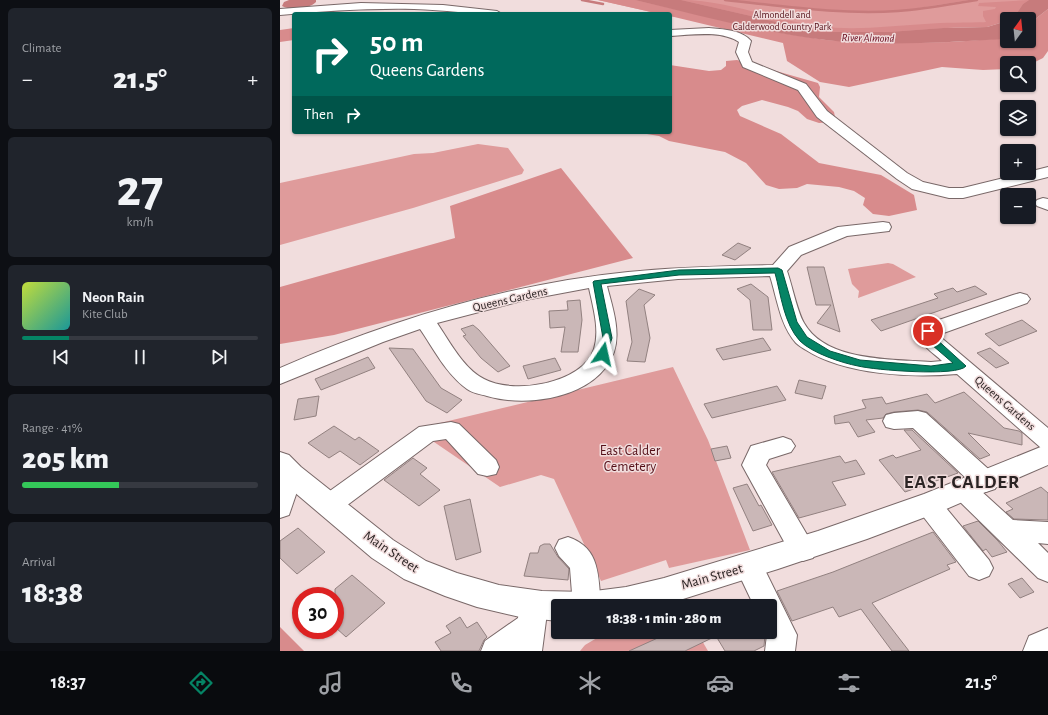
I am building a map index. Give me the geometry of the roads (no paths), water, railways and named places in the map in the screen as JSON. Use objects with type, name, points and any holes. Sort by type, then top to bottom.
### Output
[{"type":"main road","name":"Main Street","points":[[631,599],[691,584],[803,550],[975,486],[1048,454]]},
{"type":"main road","name":"Main Street","points":[[286,468],[376,544],[413,569],[457,588],[495,599],[530,627],[551,619]]},
{"type":"street","points":[[280,12],[375,3],[439,3],[486,12]]},
{"type":"street","points":[[672,33],[713,32],[741,37],[745,41],[742,52],[747,64],[802,87],[822,114],[902,176],[918,186],[949,193],[963,193],[1048,172]]},
{"type":"street","points":[[883,227],[844,231],[794,251],[778,270],[793,322],[804,339],[826,354],[859,363],[931,369],[961,366]]},
{"type":"street","name":"Queens Gardens","points":[[280,377],[363,342],[425,321],[482,304],[520,295],[597,282],[679,273],[778,270]]},
{"type":"street","points":[[425,321],[456,365],[475,384],[501,394],[535,394],[572,382],[591,369],[603,354],[607,338],[597,282]]},
{"type":"street","name":"Queens Gardens","points":[[1020,299],[928,331],[928,337],[1048,441]]},
{"type":"street","points":[[894,421],[918,419],[975,486],[1006,531],[1048,570]]},
{"type":"street","points":[[329,504],[427,433],[451,430],[487,467]]},
{"type":"street","points":[[783,446],[759,452],[754,465],[803,550]]},
{"type":"street","points":[[280,508],[286,468]]},
{"type":"street","points":[[928,504],[979,568]]},
{"type":"street","points":[[1006,531],[1048,533]]},
{"type":"street","points":[[568,548],[583,563],[586,599]]},
{"type":"street","points":[[749,566],[765,599]]},
{"type":"street","points":[[777,625],[782,635],[780,651]]},
{"type":"street","points":[[496,651],[530,627]]},
{"type":"street","points":[[1038,651],[1040,646],[1048,642]]},
{"type":"water","points":[[289,0],[316,0],[316,2],[305,8],[286,8],[282,6],[284,2]]},
{"type":"water","name":"River Almond","points":[[635,0],[681,0],[820,32],[889,32],[943,28],[987,27],[1000,23],[1000,39],[893,44],[848,42],[802,37],[730,23]]},
{"type":"water","points":[[1029,0],[1048,0],[1048,9],[1036,18],[1036,12],[1018,12],[1023,4]]},
{"type":"waterway","points":[[582,0],[603,4]]},
{"type":"waterway","points":[[725,0],[855,12],[898,11],[977,0]]},
{"type":"district","name":"EAST CALDER","points":[[962,482]]},
{"type":"park label","name":"Almondell and Calderwood Country Park","points":[[782,20]]},
{"type":"park label","name":"East Calder Cemetery","points":[[630,460]]}]
